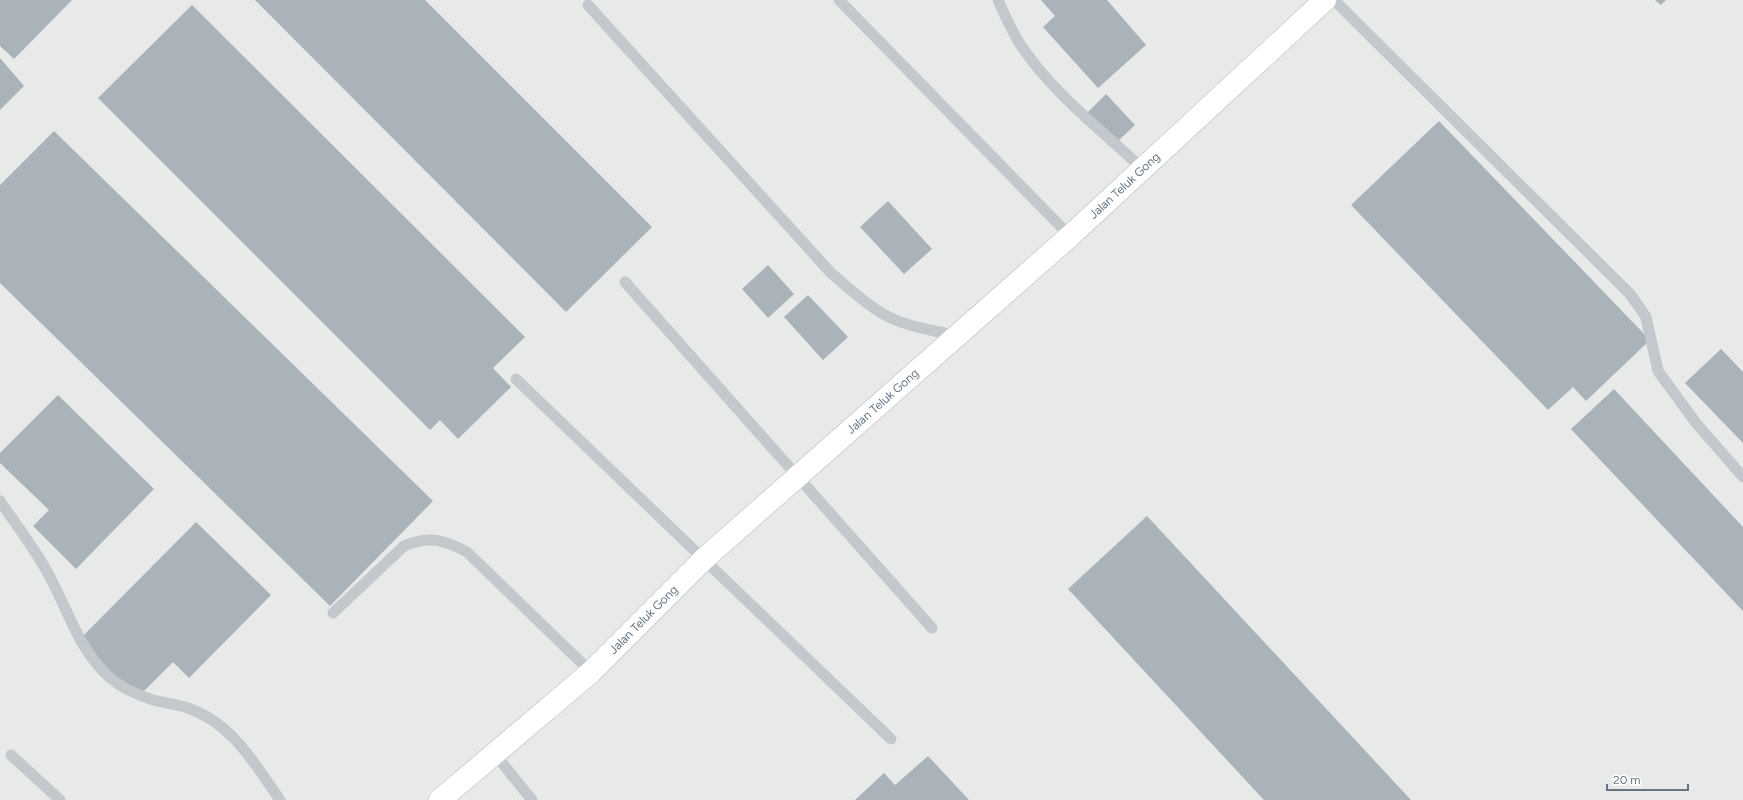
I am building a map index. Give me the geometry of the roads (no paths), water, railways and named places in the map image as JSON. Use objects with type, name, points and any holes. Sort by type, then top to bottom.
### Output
[{"type":"street","name":"Jalan Teluk Gong","points":[[440,800],[591,672],[704,559],[1070,236],[1325,0]]},
{"type":"lane","points":[[839,0],[1070,236]]},
{"type":"lane","points":[[998,0],[1021,46],[1036,67],[1057,90],[1143,169]]},
{"type":"lane","points":[[1334,0],[1630,294],[1646,317],[1658,371],[1696,423],[1743,477]]},
{"type":"lane","points":[[588,5],[831,273],[861,299],[886,315],[909,325],[958,336]]},
{"type":"lane","points":[[625,282],[932,628]]},
{"type":"lane","points":[[516,379],[891,739]]},
{"type":"lane","points":[[0,501],[49,576],[83,647],[108,676],[135,693],[152,700],[187,707],[215,721],[229,731],[280,800]]},
{"type":"lane","points":[[333,613],[404,546],[417,540],[433,540],[450,543],[467,552],[591,672]]},
{"type":"lane","points":[[494,753],[532,800]]},
{"type":"lane","points":[[11,755],[60,800]]}]
